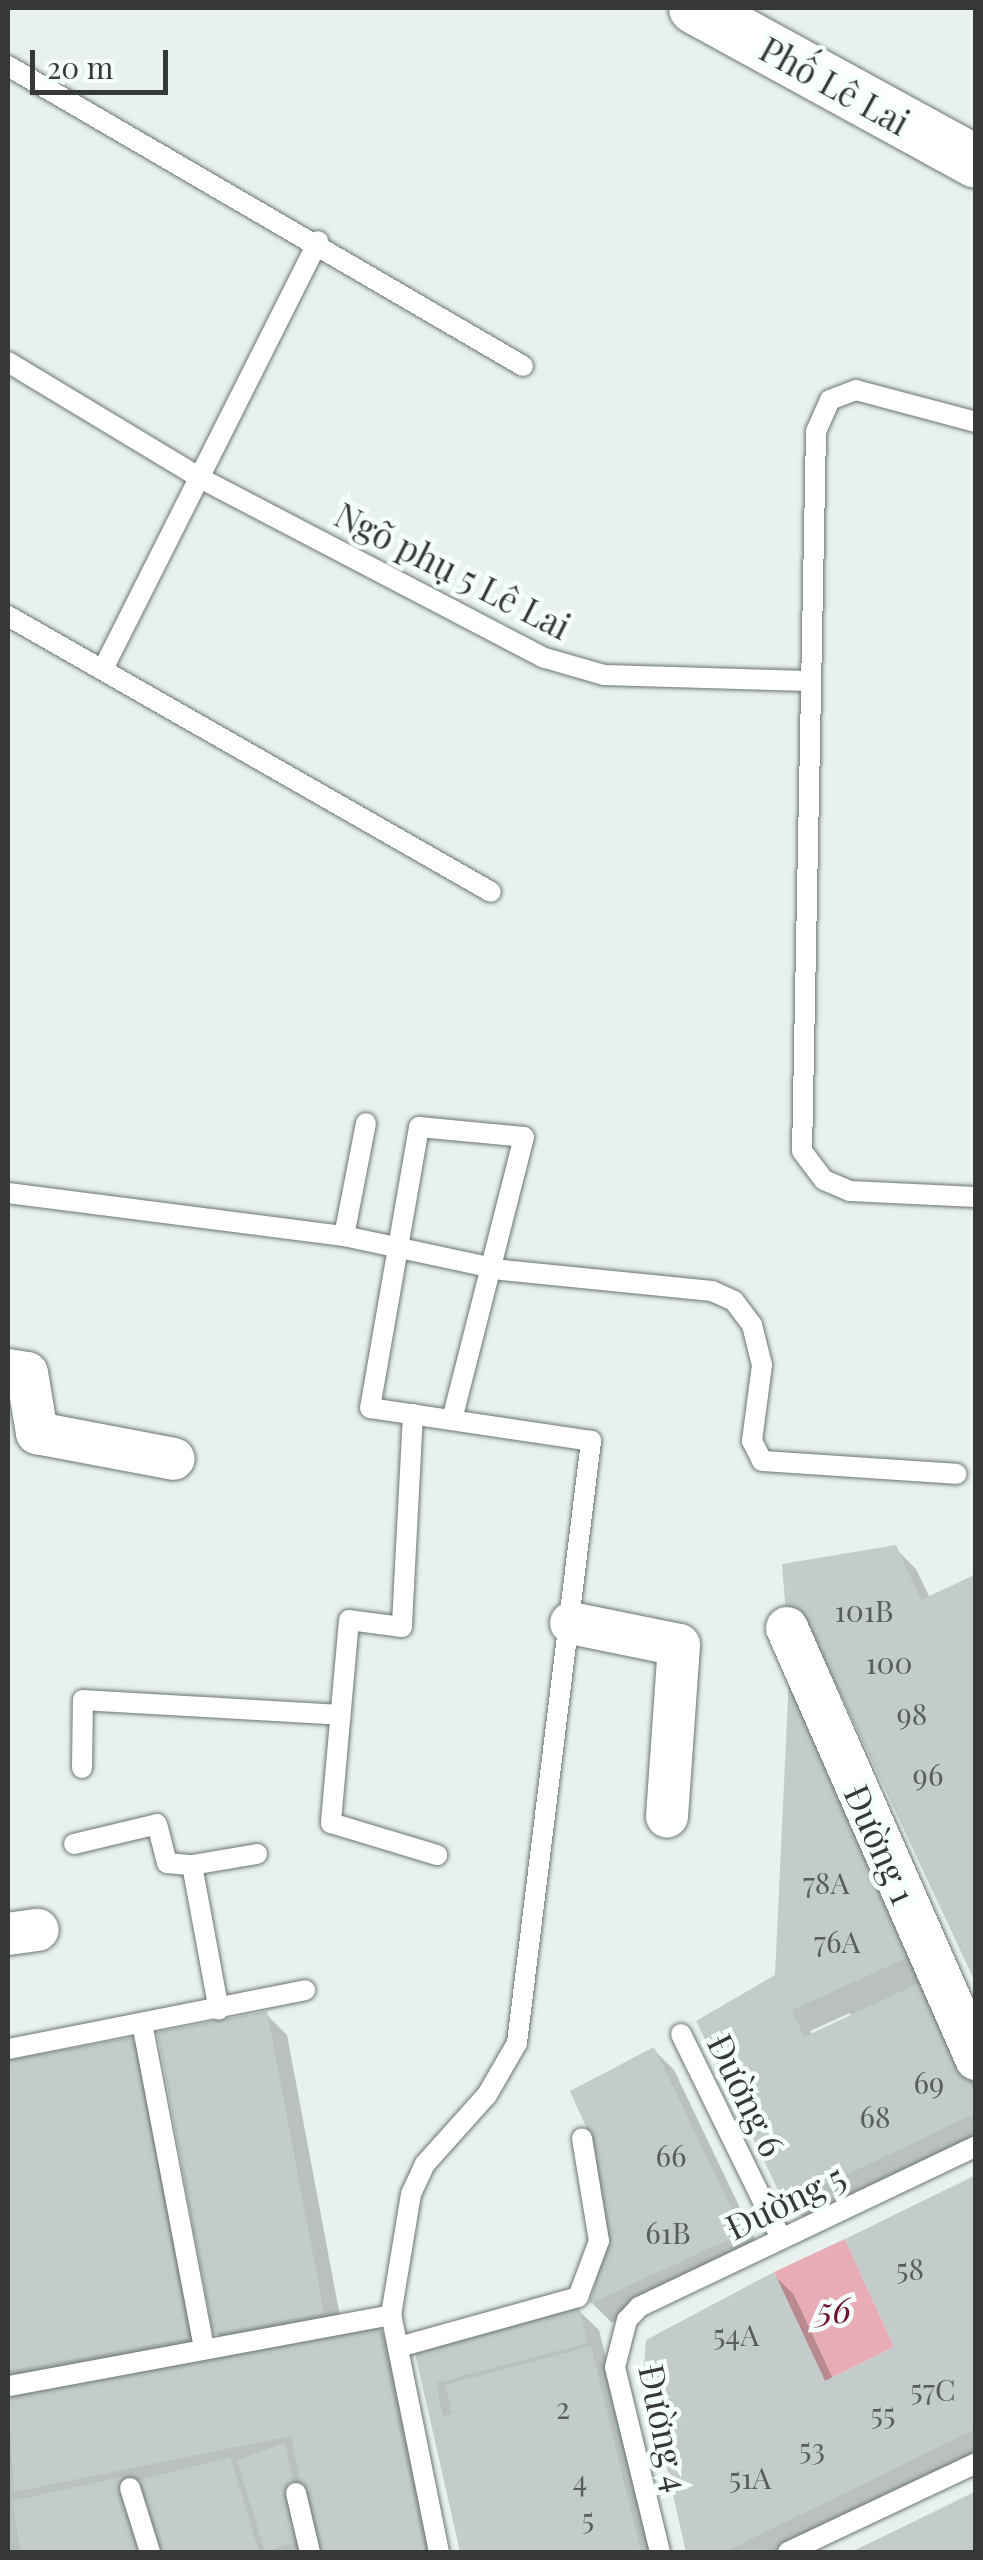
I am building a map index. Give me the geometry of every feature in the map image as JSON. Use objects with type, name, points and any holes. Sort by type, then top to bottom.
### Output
[{"type":"street","name":"Phố Lê Lai","points":[[696,8],[976,162]]},
{"type":"street","points":[[8,1370],[27,1373],[37,1433],[174,1459]]},
{"type":"street","points":[[570,1623],[679,1645],[666,1817]]},
{"type":"street","name":"Đường 1","points":[[786,1628],[976,2060]]},
{"type":"lane","points":[[8,66],[318,241],[523,366]]},
{"type":"lane","points":[[103,670],[318,241]]},
{"type":"lane","name":"Ngõ phụ 5 Lê Lai","points":[[8,362],[200,478],[545,658],[604,675],[808,681]]},
{"type":"lane","points":[[976,422],[856,390],[830,400],[816,431],[811,486],[802,1151],[824,1180],[850,1190],[976,1197]]},
{"type":"lane","points":[[8,616],[491,892]]},
{"type":"lane","points":[[344,1236],[366,1124]]},
{"type":"lane","points":[[438,2552],[391,2315],[411,2194],[425,2164],[486,2095],[517,2043],[591,1441],[370,1408],[419,1127],[524,1137],[452,1420]]},
{"type":"lane","points":[[8,1193],[344,1236],[491,1268],[712,1291],[734,1301],[752,1325],[762,1365],[752,1440],[762,1461],[957,1474]]},
{"type":"lane","points":[[413,1414],[402,1627],[348,1620],[331,1822],[437,1856]]},
{"type":"lane","points":[[82,1768],[84,1700],[340,1715]]},
{"type":"lane","points":[[74,1844],[157,1824],[167,1863],[192,1865],[256,1854]]},
{"type":"lane","points":[[192,1865],[219,2010]]},
{"type":"lane","points":[[8,2048],[219,2010],[305,1990]]},
{"type":"lane","points":[[142,2023],[204,2350]]},
{"type":"lane","name":"Đường 6","points":[[681,2034],[781,2238]]},
{"type":"lane","points":[[399,2347],[578,2297],[599,2242],[582,2138]]},
{"type":"lane","name":"Đường 5","points":[[627,2320],[638,2308],[976,2146]]},
{"type":"lane","points":[[9,2386],[391,2315]]},
{"type":"lane","name":"Đường 4","points":[[627,2320],[614,2367],[660,2552]]},
{"type":"lane","points":[[788,2552],[976,2463]]},
{"type":"lane","points":[[130,2488],[150,2552]]},
{"type":"lane","points":[[296,2493],[310,2552]]},
{"type":"green space","name":"56","points":[[845,2239],[894,2347],[825,2381],[774,2272]]},
{"type":"building","points":[[896,1545],[921,1600],[976,1574],[976,1984],[806,1620],[787,1628],[782,1564]]},
{"type":"building","points":[[789,1677],[911,1956],[792,2010],[804,2037],[923,1981],[976,2096],[976,2113],[785,2204],[696,2021],[775,1975]]},
{"type":"building","points":[[267,2011],[324,2313],[213,2334],[157,2032]]},
{"type":"building","points":[[133,2037],[188,2338],[8,2371],[8,2060]]},
{"type":"building","points":[[654,2047],[743,2233],[589,2304],[607,2243],[586,2127],[570,2091]]},
{"type":"building","points":[[976,2175],[976,2429],[724,2552],[686,2552],[644,2366],[646,2340],[774,2272],[825,2381],[894,2347],[845,2239]]},
{"type":"building","points":[[579,2307],[588,2343],[436,2383],[443,2416],[452,2414],[445,2385],[591,2346],[641,2552],[460,2552],[415,2353]]},
{"type":"building","points":[[377,2323],[425,2552],[315,2552],[291,2436],[14,2492],[8,2397]]},
{"type":"building","points":[[285,2443],[294,2484],[285,2493],[299,2541],[265,2552],[237,2460]]},
{"type":"building","points":[[230,2457],[259,2552],[155,2552],[134,2481]]},
{"type":"building","points":[[121,2477],[139,2552],[21,2552],[12,2501]]},
{"type":"building","points":[[976,2491],[976,2552],[851,2552],[903,2527]]}]
